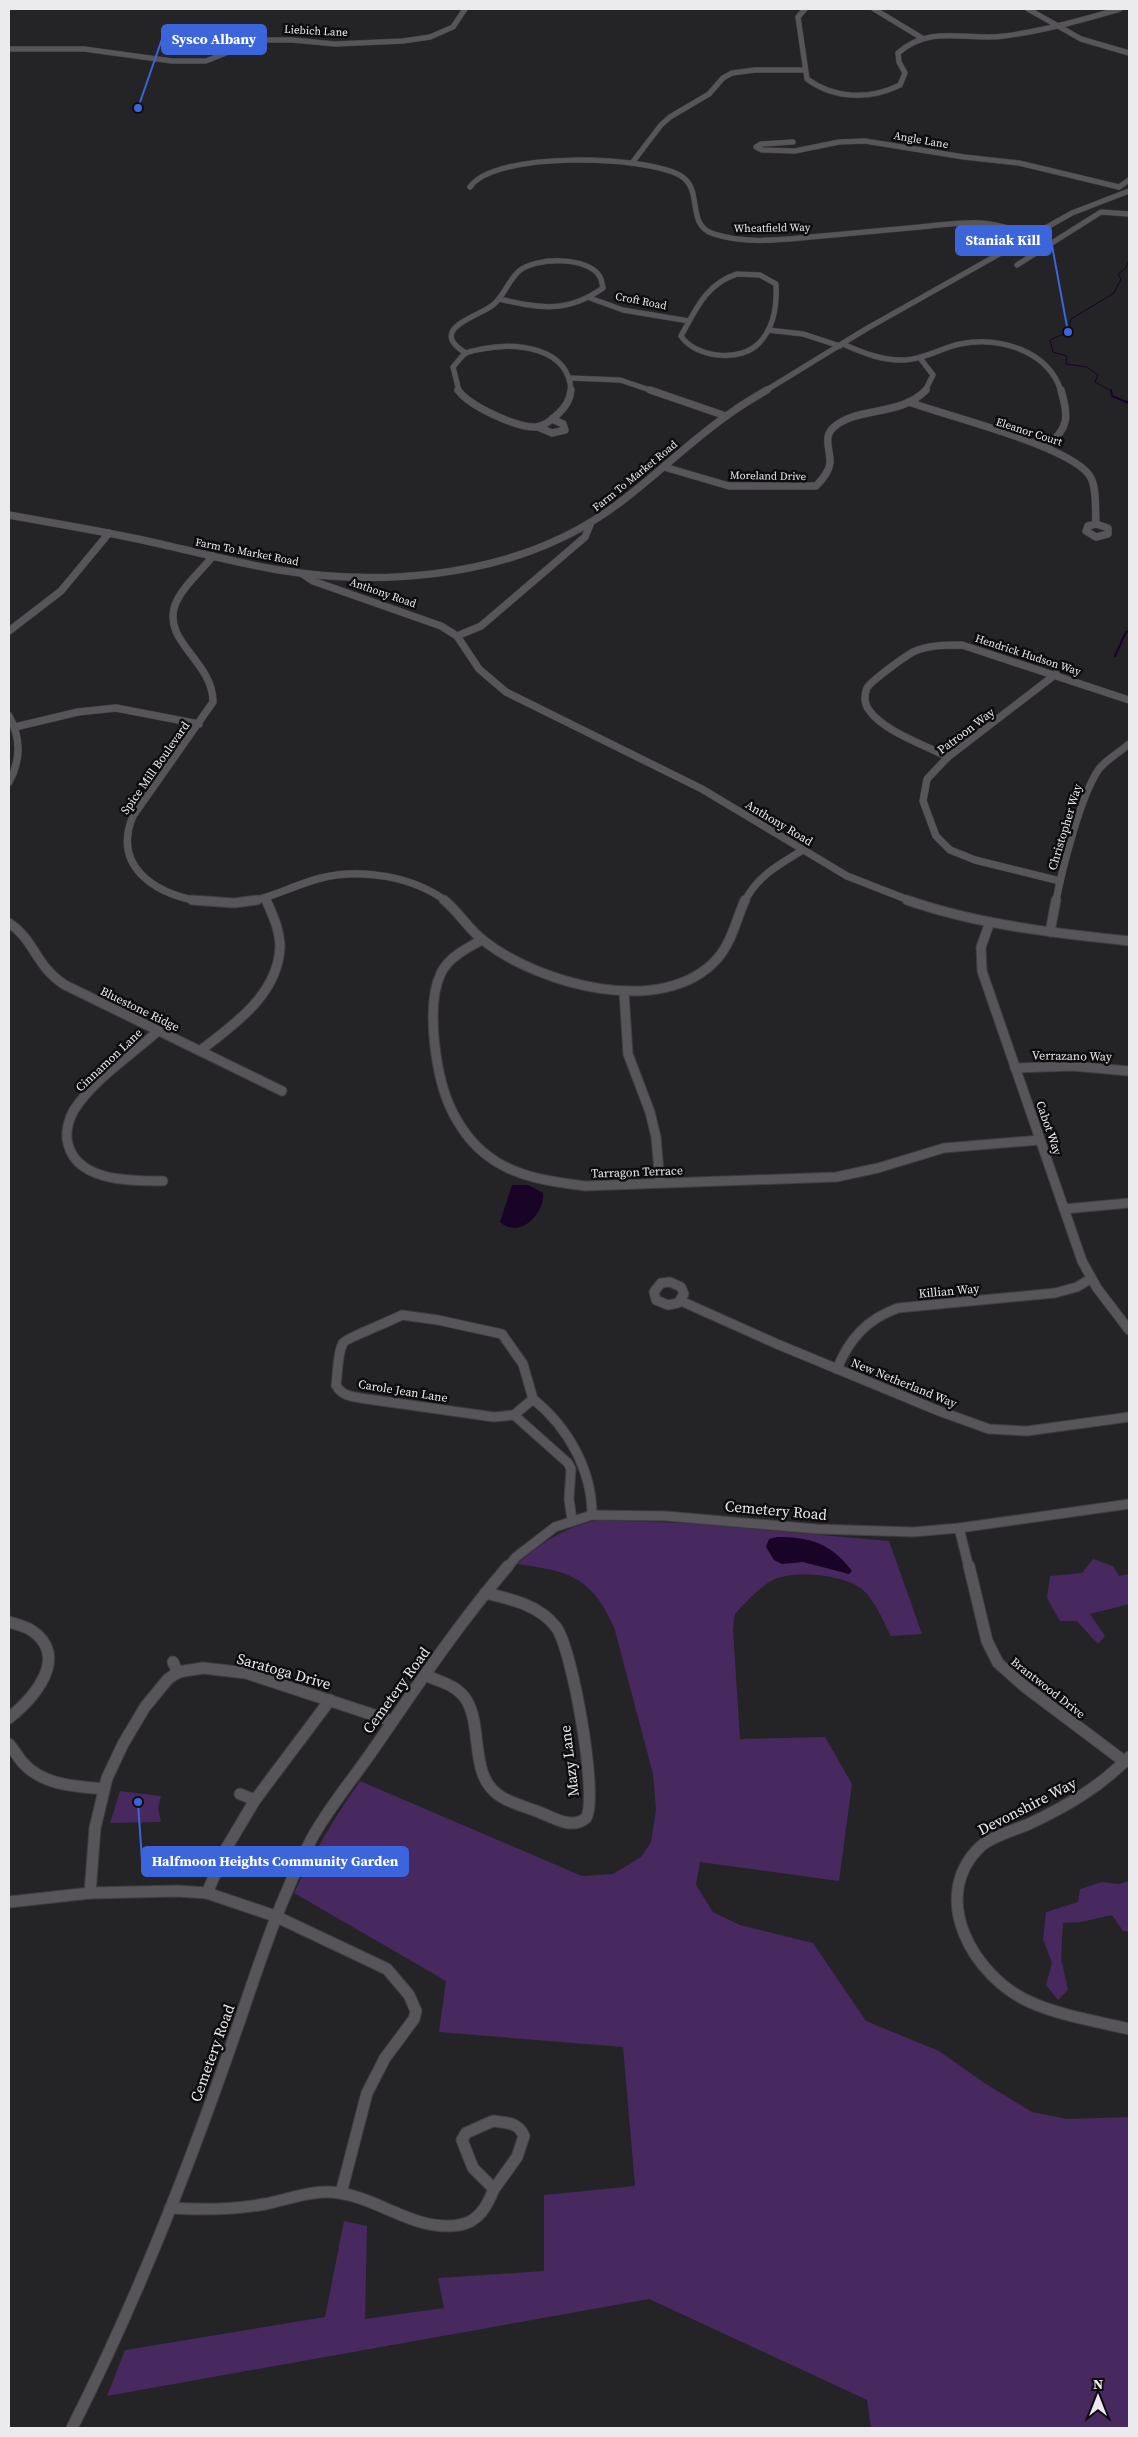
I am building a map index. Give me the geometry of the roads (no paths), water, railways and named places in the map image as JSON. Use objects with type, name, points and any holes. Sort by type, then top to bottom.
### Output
[{"type":"street","name":"Liebich Lane","points":[[9,49],[84,49],[172,61],[206,61],[258,40],[293,40],[335,44],[403,41],[430,37],[453,26],[465,9]]},
{"type":"street","points":[[805,9],[798,17],[807,79],[818,87],[849,94],[881,93],[894,88],[903,81],[905,73],[899,62],[898,53],[908,44],[922,38],[951,35],[1003,36],[1060,26],[1120,9]]},
{"type":"street","points":[[874,9],[922,38]]},
{"type":"street","points":[[1028,9],[1094,44],[1129,53]]},
{"type":"street","points":[[632,163],[670,116],[709,94],[723,78],[742,71],[805,70]]},
{"type":"street","name":"Angle Lane","points":[[792,142],[761,144],[756,147],[762,150],[795,151],[839,142],[865,141],[964,158],[1019,163],[1121,190]]},
{"type":"street","name":"Wheatfield Way","points":[[470,186],[472,182],[489,174],[537,162],[586,159],[632,163],[663,169],[686,179],[693,189],[698,224],[709,232],[727,238],[794,239],[981,223],[1009,228],[1032,235]]},
{"type":"street","points":[[1121,190],[1129,180]]},
{"type":"street","name":"Farm To Market Road","points":[[9,515],[109,533],[301,574],[391,576],[461,568],[529,551],[590,525],[612,510],[724,417],[841,345],[1032,235],[1121,190],[1129,191]]},
{"type":"street","points":[[1017,265],[1101,212],[1129,214]]},
{"type":"street","points":[[466,353],[454,344],[451,337],[453,330],[458,324],[499,299],[518,271],[526,266],[550,261],[581,263],[593,268],[601,275],[602,288],[590,298],[576,305],[553,308],[499,299]]},
{"type":"street","points":[[737,274],[760,275],[776,284],[774,310],[768,330],[754,348],[735,354],[708,353],[689,346],[683,342],[681,336],[705,292],[721,279],[737,274]]},
{"type":"street","name":"Croft Road","points":[[590,298],[623,310],[689,321]]},
{"type":"street","points":[[768,330],[803,334],[880,358],[896,360],[920,358],[957,344],[988,342],[1011,347],[1037,359],[1055,377],[1068,412],[1062,431],[1047,447]]},
{"type":"street","points":[[538,427],[552,419],[570,401],[570,378],[560,361],[522,348],[497,346],[466,353],[453,367],[455,383],[460,396],[477,408],[552,433],[565,430],[564,424],[552,419]]},
{"type":"street","points":[[815,486],[829,466],[826,438],[830,429],[846,420],[909,402],[925,391],[933,379],[930,369],[920,358]]},
{"type":"street","points":[[570,378],[620,380],[662,395],[683,405],[724,417]]},
{"type":"street","name":"Eleanor Court","points":[[909,402],[946,416],[1047,447],[1070,458],[1088,474],[1094,485],[1096,524]]},
{"type":"street","name":"Moreland Drive","points":[[664,466],[729,486],[815,486]]},
{"type":"street","points":[[457,636],[481,626],[585,537],[588,534],[590,525]]},
{"type":"street","points":[[9,631],[61,591],[109,533]]},
{"type":"street","name":"Spice Mill Boulevard","points":[[213,556],[178,601],[172,618],[175,631],[214,687],[213,702],[133,816],[126,837],[129,859],[142,878],[174,896],[215,904],[242,902],[265,898],[330,875],[352,874],[386,877],[420,886],[438,895],[452,907],[482,940],[516,961],[581,986],[624,992],[682,982],[703,973],[725,948],[752,888],[768,872],[803,850]]},
{"type":"street","name":"Anthony Road","points":[[301,574],[312,581],[441,626],[457,636],[479,669],[506,692],[702,789],[847,876],[886,894],[990,922],[1050,932],[1129,941]]},
{"type":"street","name":"Hendrick Hudson Way","points":[[948,757],[877,718],[870,712],[865,701],[864,693],[868,686],[913,652],[939,645],[970,647],[1056,674],[1129,700]]},
{"type":"street","name":"Patroon Way","points":[[1056,674],[1032,695],[948,757],[927,780],[923,801],[936,836],[944,846],[975,860],[1060,881]]},
{"type":"street","points":[[15,727],[88,710],[106,708],[116,708],[199,724]]},
{"type":"street","points":[[9,716],[19,739],[18,760],[9,782]]},
{"type":"street","name":"Christopher Way","points":[[1050,932],[1060,881],[1078,818],[1092,778],[1129,744]]},
{"type":"street","points":[[202,1050],[228,1030],[257,1001],[274,977],[278,967],[281,936],[273,912],[265,898]]},
{"type":"street","name":"Cabot Way","points":[[990,922],[982,947],[981,961],[993,1006],[1090,1279],[1129,1330]]},
{"type":"street","name":"Bluestone Ridge","points":[[9,923],[25,935],[41,966],[51,976],[158,1031],[202,1050],[282,1091]]},
{"type":"street","name":"Tarragon Terrace","points":[[482,940],[463,950],[441,972],[435,986],[434,997],[435,1041],[446,1096],[464,1130],[488,1156],[517,1171],[558,1183],[585,1186],[836,1177],[878,1168],[944,1148],[1040,1140]]},
{"type":"street","points":[[624,992],[628,1054],[650,1112],[656,1137],[660,1183]]},
{"type":"street","name":"Cinnamon Lane","points":[[158,1031],[105,1078],[73,1111],[68,1123],[67,1143],[70,1153],[79,1163],[97,1174],[115,1179],[163,1180]]},
{"type":"street","name":"Verrazano Way","points":[[1015,1068],[1072,1066],[1129,1071]]},
{"type":"street","points":[[1064,1209],[1129,1203]]},
{"type":"street","name":"Killian Way","points":[[837,1369],[845,1351],[862,1327],[873,1317],[885,1311],[898,1308],[1055,1293],[1077,1287],[1090,1279]]},
{"type":"street","name":"New Netherland Way","points":[[681,1301],[837,1369],[939,1411],[989,1428],[1027,1431],[1129,1417]]},
{"type":"street","name":"Carole Jean Lane","points":[[514,1415],[494,1417],[346,1395],[339,1391],[336,1385],[342,1345],[350,1335],[375,1329],[402,1315],[438,1320],[502,1334],[510,1342],[526,1373],[533,1398],[549,1413],[584,1467],[590,1483],[592,1515]]},
{"type":"street","points":[[533,1398],[514,1415],[568,1463],[571,1469],[569,1498],[572,1520]]},
{"type":"street","name":"Cemetery Road","points":[[72,2428],[113,2347],[170,2208],[223,2070],[275,1916],[312,1838],[425,1675],[485,1593],[516,1557],[555,1527],[592,1515],[666,1516],[872,1532],[913,1532],[959,1528],[1129,1504]]},
{"type":"street","name":"Brantwood Drive","points":[[959,1528],[986,1641],[998,1663],[1024,1686],[1127,1759]]},
{"type":"street","name":"Mazy Lane","points":[[425,1675],[459,1690],[466,1699],[472,1717],[482,1768],[490,1788],[505,1799],[562,1821],[575,1823],[585,1820],[589,1814],[589,1793],[574,1680],[568,1652],[556,1627],[542,1612],[520,1602],[485,1593]]},
{"type":"street","points":[[9,1622],[34,1633],[47,1646],[50,1658],[43,1683],[27,1703],[9,1718]]},
{"type":"street","points":[[173,1662],[178,1673]]},
{"type":"street","name":"Saratoga Drive","points":[[90,1893],[94,1836],[104,1789],[147,1702],[168,1679],[178,1673],[197,1668],[225,1669],[246,1673],[392,1721]]},
{"type":"street","points":[[207,1893],[227,1847],[255,1800],[330,1700]]},
{"type":"street","points":[[9,1744],[23,1764],[44,1779],[58,1784],[104,1789]]},
{"type":"street","name":"Devonshire Way","points":[[1127,1759],[1102,1783],[1071,1803],[982,1845],[971,1856],[964,1869],[956,1908],[960,1927],[973,1954],[1005,1986],[1028,2001],[1129,2029]]},
{"type":"street","points":[[240,1794],[255,1800]]},
{"type":"street","points":[[9,1902],[90,1893],[177,1891],[207,1893],[275,1916],[387,1969],[409,1995],[416,2011],[414,2019],[385,2058],[366,2093],[341,2193]]},
{"type":"street","points":[[170,2208],[208,2211],[265,2204],[305,2194],[341,2193],[408,2220],[446,2226],[459,2225],[475,2220],[484,2211],[494,2189],[516,2161],[524,2141],[522,2130],[507,2121],[493,2121],[466,2133],[462,2140],[464,2150],[476,2173],[494,2189]]},
{"type":"waterway","points":[[1111,391],[1095,382],[1098,375],[1087,367],[1066,364],[1067,356],[1053,352],[1050,340],[1068,332],[1071,319],[1114,293],[1121,279],[1118,274],[1126,268],[1129,260]]},
{"type":"waterway","points":[[1111,390],[1112,396],[1129,403]]},
{"type":"waterway","points":[[1115,656],[1126,632],[1129,631]]},
{"type":"place","name":"Sysco Albany","points":[[138,108]]},
{"type":"place","name":"Staniak Kill","points":[[1068,332]]},
{"type":"place","name":"Halfmoon Heights Community Garden","points":[[138,1802]]}]
